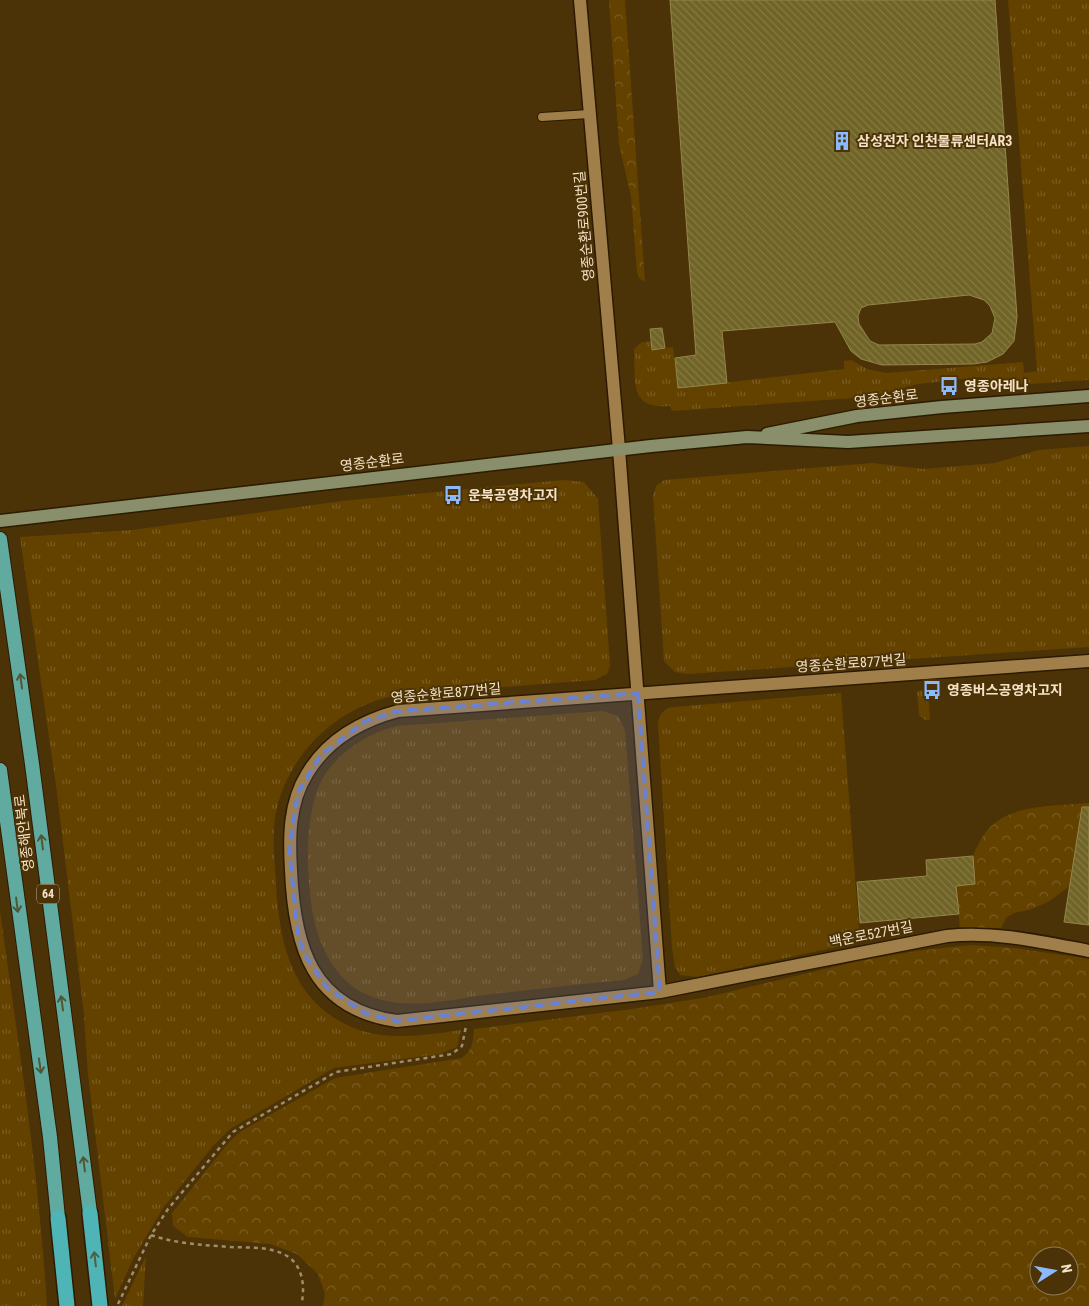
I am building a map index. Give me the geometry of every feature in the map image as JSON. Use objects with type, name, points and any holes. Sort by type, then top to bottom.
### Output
[{"type":"highway","name":"영종해안북로","points":[[0,539],[90,1213]]},
{"type":"highway","name":"영종해안북로","points":[[0,770],[50,1137],[58,1218]]},
{"type":"highway","points":[[90,1213],[100,1306]]},
{"type":"highway","points":[[58,1218],[67,1306]]},
{"type":"main road","name":"영종순환로","points":[[0,521],[619,449],[747,437],[856,416],[942,407],[1089,396]]},
{"type":"main road","name":"영종순환로","points":[[747,437],[848,442],[1089,426]]},
{"type":"street","name":"영종순환로900번길","points":[[580,0],[619,449],[660,992]]},
{"type":"street","name":"영종순환로877번길","points":[[660,992],[411,1020],[382,1019],[366,1014],[346,1004],[327,988],[304,954],[298,936],[289,848],[292,815],[306,775],[320,756],[335,741],[366,721],[412,709],[1089,661]]},
{"type":"street","name":"백운로527번길","points":[[660,992],[947,936],[972,933],[999,935],[1089,951]]},
{"type":"lane","points":[[542,118],[589,114]]},
{"type":"path","points":[[118,1304],[151,1235],[168,1209],[221,1144],[243,1125],[336,1072],[452,1054],[462,1046],[466,1026]]},
{"type":"path","points":[[151,1235],[186,1244],[276,1251],[288,1256],[296,1265],[304,1289],[302,1300]]},
{"type":"highlighted area","points":[[638,693],[660,992],[397,1021],[366,1014],[327,988],[304,954],[298,937],[289,848],[298,792],[320,756],[365,721],[398,711]]},
{"type":"green space","points":[[609,0],[625,0],[645,282],[639,278],[637,272],[631,196],[619,144]]},
{"type":"green space","points":[[1008,0],[1089,0],[1089,380],[1015,385],[980,377],[918,384],[868,397],[672,411],[670,406],[656,406],[647,403],[641,398],[635,382],[634,349],[642,342],[651,341],[652,350],[673,347],[678,388],[844,369],[844,361],[851,360],[867,369],[886,373],[1023,362],[1024,373],[1037,371]]},
{"type":"green space","points":[[1089,446],[1089,647],[688,674],[675,672],[664,661],[653,496],[656,486],[664,480],[872,463],[923,469],[995,463],[1039,450]]},
{"type":"green space","points":[[564,480],[584,482],[598,499],[610,666],[607,674],[595,680],[399,695],[376,701],[355,710],[335,722],[302,754],[290,774],[281,795],[275,818],[274,861],[281,931],[286,951],[304,989],[317,1005],[335,1018],[356,1029],[369,1033],[395,1036],[461,1030],[457,1047],[440,1054],[334,1068],[230,1129],[213,1146],[163,1208],[133,1259],[115,1299],[88,1074],[84,1015],[56,785],[20,537],[132,530],[342,501]]},
{"type":"green space","points":[[928,690],[930,720],[925,720],[919,715],[917,691]]},
{"type":"green space","points":[[841,693],[860,942],[697,977],[680,975],[675,967],[672,947],[658,724],[661,714],[665,710],[674,707]]},
{"type":"green space","points":[[603,711],[618,716],[625,730],[643,959],[638,974],[624,980],[492,994],[429,1003],[398,1003],[383,1000],[359,991],[345,979],[333,965],[320,940],[311,902],[309,879],[309,831],[312,808],[318,789],[333,764],[357,743],[376,733],[397,726]]},
{"type":"green space","points":[[1089,803],[1089,826],[1079,825],[1070,886],[1048,902],[1029,910],[1014,913],[1006,918],[1001,928],[960,928],[956,886],[975,884],[973,857],[979,843],[988,830],[999,820],[1012,813],[1027,809]]},
{"type":"green space","points":[[0,911],[39,1207],[47,1306],[0,1306]]},
{"type":"green space","points":[[970,945],[1015,948],[1089,959],[1089,1306],[323,1306],[325,1294],[318,1274],[297,1254],[270,1244],[188,1237],[173,1226],[172,1213],[229,1142],[240,1132],[335,1078],[462,1058],[472,1045],[474,1029],[703,998],[859,961],[916,951]]},
{"type":"green space","points":[[146,1256],[143,1306],[122,1306]]},
{"type":"building","name":"삼성전자 인천물류센터AR3","points":[[670,0],[995,0],[1017,317],[1014,341],[1003,354],[987,362],[973,364],[882,365],[861,359],[851,351],[835,322],[722,331],[727,383],[678,388],[675,358],[696,355]],"holes":[[[969,295],[984,300],[990,306],[995,318],[992,333],[982,342],[975,344],[879,345],[870,341],[859,324],[858,316],[861,308],[868,305]]]},
{"type":"building","points":[[662,328],[665,348],[652,350],[650,329]]},
{"type":"building","points":[[1082,807],[1089,807],[1089,925],[1064,922]]},
{"type":"building","points":[[973,856],[975,884],[956,886],[959,914],[860,923],[857,882],[927,876],[926,860]]},
{"type":"place","name":"삼성전자 인천물류센터AR3","points":[[842,141]]},
{"type":"place","name":"영종아레나","points":[[949,386]]},
{"type":"place","name":"운북공영차고지","points":[[453,495]]},
{"type":"place","name":"영종버스공영차고지","points":[[932,690]]}]
